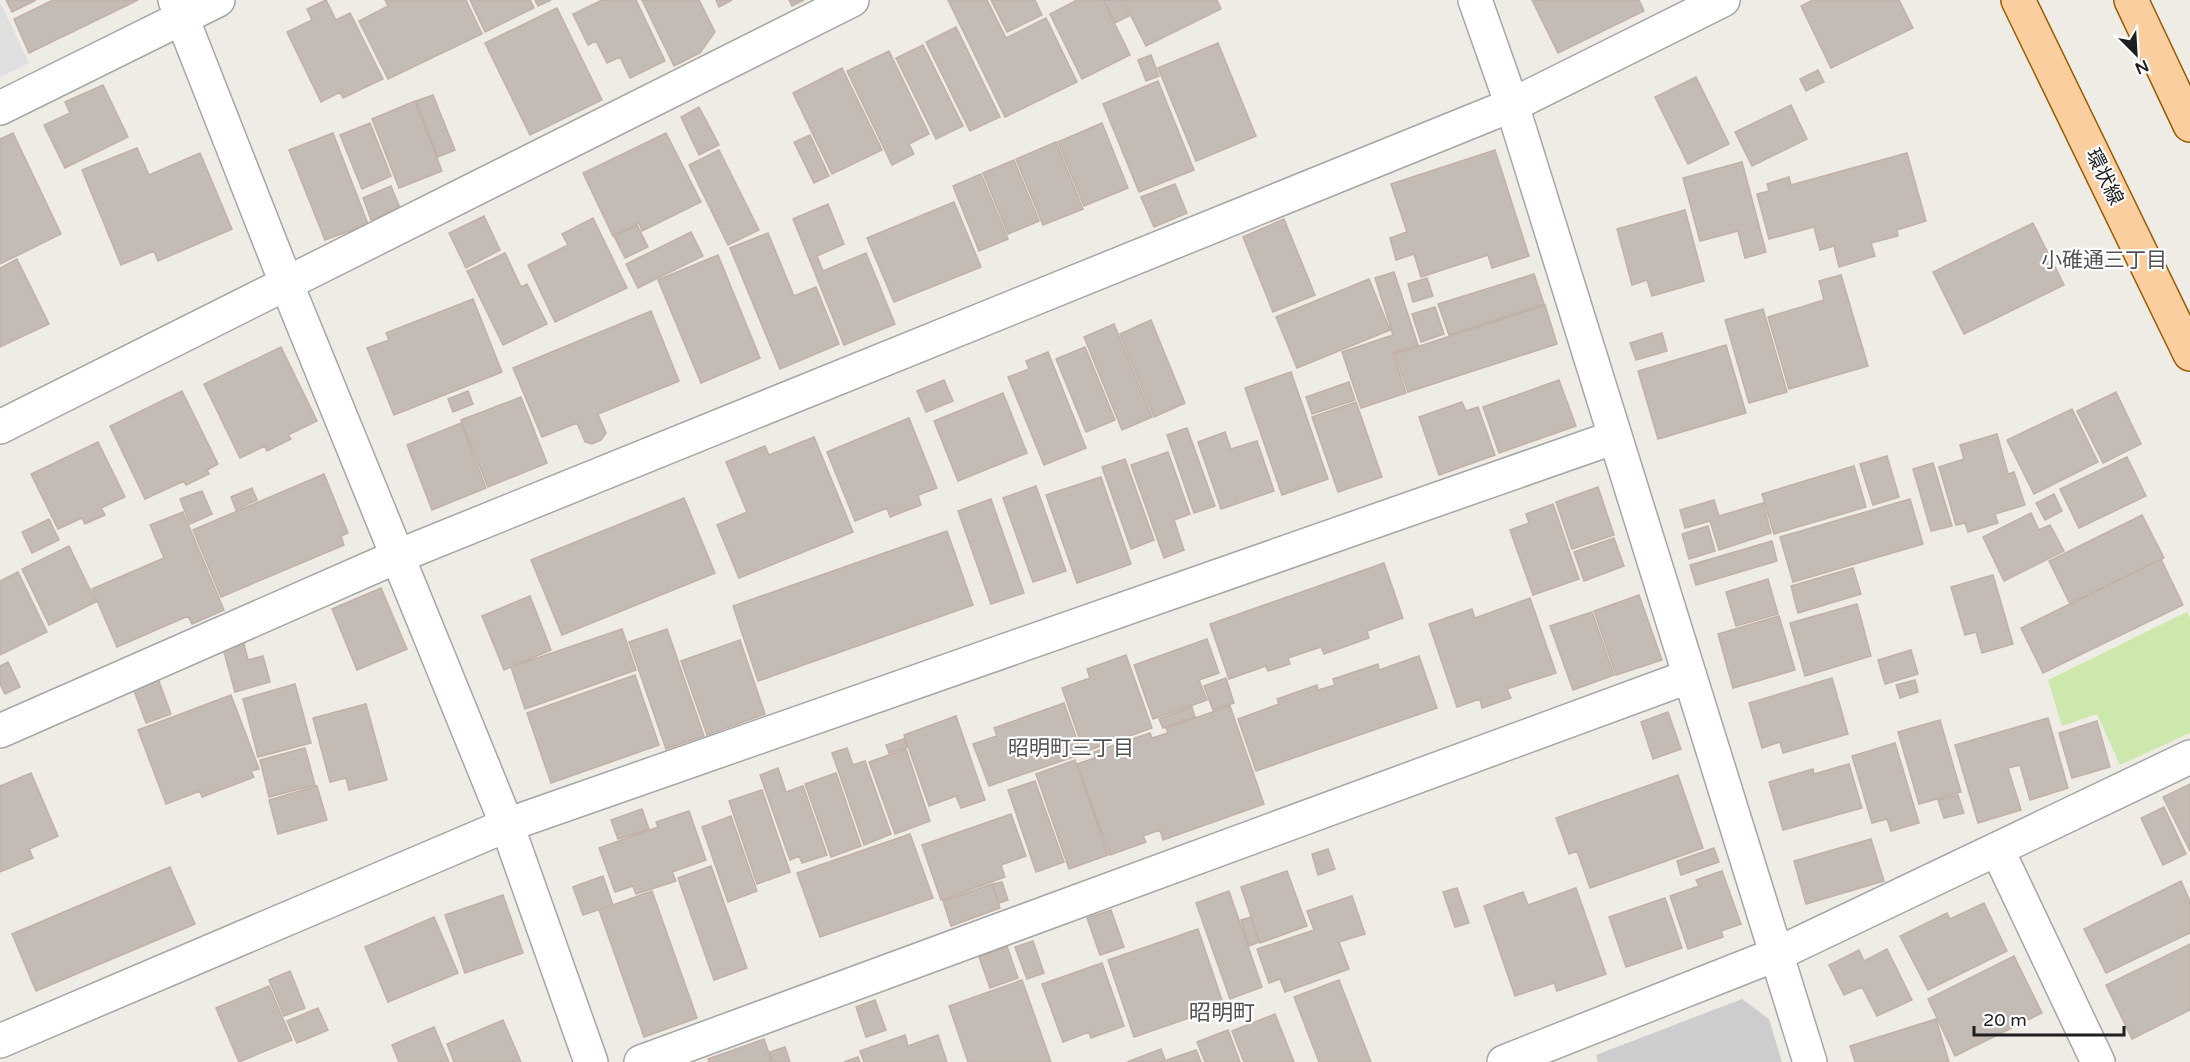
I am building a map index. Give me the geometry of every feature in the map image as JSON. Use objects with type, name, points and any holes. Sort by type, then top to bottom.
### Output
[{"type":"main road","name":"環状線","points":[[2018,0],[2190,354]]},
{"type":"main road","points":[[2131,0],[2190,125]]},
{"type":"street","points":[[0,108],[179,9],[218,0]]},
{"type":"street","points":[[0,427],[852,0]]},
{"type":"street","points":[[1474,0],[1512,105],[1810,1062]]},
{"type":"street","points":[[0,731],[396,557],[1512,105],[1723,0]]},
{"type":"street","points":[[179,9],[396,557],[507,825],[591,1062]]},
{"type":"street","points":[[0,1041],[507,825],[1615,436]]},
{"type":"street","points":[[641,1062],[1690,676]]},
{"type":"street","points":[[1504,1062],[1777,954],[2190,757]]},
{"type":"street","points":[[1997,849],[2098,1062]]},
{"type":"shaded area","points":[[0,2],[29,63],[0,77]]},
{"type":"shaded area","points":[[1742,999],[1769,1019],[1782,1062],[1598,1062],[1596,1055]]},
{"type":"green space","points":[[2187,612],[2190,618],[2190,733],[2120,765],[2097,714],[2062,726],[2048,680]]},
{"type":"building","points":[[6,0],[36,0],[12,12]]},
{"type":"building","points":[[53,0],[138,0],[29,53],[14,19]]},
{"type":"building","points":[[326,0],[336,20],[350,13],[383,79],[343,98],[340,92],[321,102],[287,32],[312,20],[307,9]]},
{"type":"building","points":[[385,0],[466,0],[482,34],[388,79],[359,21],[388,6]]},
{"type":"building","points":[[470,0],[530,0],[534,8],[485,32]]},
{"type":"building","points":[[535,0],[551,0],[538,6]]},
{"type":"building","points":[[602,0],[636,0],[665,61],[630,78],[620,57],[607,63],[596,41],[588,45],[573,14]]},
{"type":"building","points":[[642,0],[699,0],[715,32],[700,53],[674,66]]},
{"type":"building","points":[[716,0],[732,0],[719,7]]},
{"type":"building","points":[[789,0],[804,0],[792,6]]},
{"type":"building","points":[[948,0],[987,0],[1006,38],[1046,18],[1077,82],[1005,117]]},
{"type":"building","points":[[991,0],[1035,0],[1042,15],[1007,32]]},
{"type":"building","points":[[1077,0],[1103,0],[1130,55],[1082,79],[1050,14]]},
{"type":"building","points":[[1104,0],[1121,0],[1129,16],[1115,23]]},
{"type":"building","points":[[1123,0],[1217,0],[1221,9],[1146,46]]},
{"type":"building","points":[[1532,0],[1639,0],[1644,11],[1558,53]]},
{"type":"building","points":[[1813,0],[1899,0],[1913,28],[1831,68],[1801,6]]},
{"type":"building","points":[[557,8],[602,100],[530,135],[485,43]]},
{"type":"building","points":[[956,27],[1000,117],[970,131],[926,42]]},
{"type":"building","points":[[1218,43],[1256,136],[1196,161],[1158,68]]},
{"type":"building","points":[[923,45],[963,126],[936,139],[896,58]]},
{"type":"building","points":[[889,51],[929,134],[909,144],[914,154],[892,165],[847,71]]},
{"type":"building","points":[[1151,55],[1159,76],[1146,81],[1138,60]]},
{"type":"building","points":[[842,68],[882,150],[832,174],[793,93]]},
{"type":"building","points":[[1818,70],[1824,82],[1806,91],[1800,79]]},
{"type":"building","points":[[1696,77],[1729,144],[1688,164],[1655,97]]},
{"type":"building","points":[[1158,81],[1194,170],[1139,192],[1103,104]]},
{"type":"building","points":[[103,85],[128,137],[65,168],[44,125],[70,113],[65,102]]},
{"type":"building","points":[[433,95],[455,150],[438,157],[416,101]]},
{"type":"building","points":[[415,101],[442,171],[399,188],[372,119]]},
{"type":"building","points":[[1791,105],[1807,139],[1752,166],[1735,132]]},
{"type":"building","points":[[699,107],[719,145],[699,155],[681,117]]},
{"type":"building","points":[[370,123],[391,176],[362,189],[340,135]]},
{"type":"building","points":[[1102,123],[1128,188],[1084,206],[1058,142]]},
{"type":"building","points":[[13,133],[61,234],[0,264],[0,139]]},
{"type":"building","points":[[333,133],[368,224],[325,240],[289,150]]},
{"type":"building","points":[[666,133],[701,202],[642,231],[639,223],[613,236],[583,173]]},
{"type":"building","points":[[810,135],[829,176],[814,183],[794,142]]},
{"type":"building","points":[[1056,142],[1083,209],[1043,225],[1016,159]]},
{"type":"building","points":[[137,148],[149,175],[200,153],[232,229],[158,261],[154,251],[121,265],[82,170]]},
{"type":"building","points":[[719,150],[759,230],[728,245],[689,165]]},
{"type":"building","points":[[1495,150],[1529,256],[1492,268],[1488,255],[1421,277],[1414,254],[1396,260],[1390,238],[1407,232],[1391,184]]},
{"type":"building","points":[[1907,153],[1926,221],[1897,230],[1898,236],[1871,243],[1875,256],[1839,267],[1834,246],[1820,250],[1814,227],[1769,239],[1757,194],[1769,191],[1767,184],[1789,177],[1791,185]]},
{"type":"building","points":[[1014,160],[1039,221],[1008,234],[983,173]]},
{"type":"building","points":[[1742,162],[1766,252],[1745,258],[1738,231],[1700,241],[1683,178]]},
{"type":"building","points":[[981,174],[1008,239],[979,251],[953,186]]},
{"type":"building","points":[[1175,184],[1187,213],[1154,227],[1141,197]]},
{"type":"building","points":[[391,186],[400,208],[371,220],[363,198]]},
{"type":"building","points":[[954,202],[981,267],[894,302],[867,238]]},
{"type":"building","points":[[828,204],[844,244],[817,256],[823,271],[866,253],[895,324],[844,345],[793,219]]},
{"type":"building","points":[[1685,210],[1704,281],[1652,296],[1647,280],[1632,285],[1617,229]]},
{"type":"building","points":[[484,216],[500,250],[466,268],[449,233]]},
{"type":"building","points":[[593,218],[627,288],[555,322],[528,265],[568,245],[562,234]]},
{"type":"building","points":[[1284,219],[1315,295],[1273,312],[1243,237]]},
{"type":"building","points":[[2033,223],[2064,285],[1964,334],[1933,272]]},
{"type":"building","points":[[637,225],[648,247],[625,258],[614,236]]},
{"type":"building","points":[[691,232],[703,256],[638,288],[626,264]]},
{"type":"building","points":[[768,233],[794,296],[816,287],[839,344],[780,369],[730,248]]},
{"type":"building","points":[[505,253],[521,287],[527,284],[547,324],[503,345],[467,271]]},
{"type":"building","points":[[718,255],[760,358],[701,383],[658,280]]},
{"type":"building","points":[[17,259],[49,324],[0,347],[0,268]]},
{"type":"building","points":[[1394,272],[1418,345],[1393,353],[1406,393],[1361,408],[1342,352],[1393,335],[1375,278]]},
{"type":"building","points":[[1534,274],[1544,304],[1449,335],[1438,304]]},
{"type":"building","points":[[1841,275],[1868,366],[1789,389],[1768,317],[1824,300],[1819,281]]},
{"type":"building","points":[[1427,278],[1433,296],[1413,302],[1408,284]]},
{"type":"building","points":[[1369,279],[1390,330],[1297,368],[1276,317]]},
{"type":"building","points":[[473,299],[502,372],[394,415],[367,348],[389,340],[386,333]]},
{"type":"building","points":[[1545,305],[1557,344],[1408,392],[1395,354]]},
{"type":"building","points":[[1435,307],[1444,334],[1421,342],[1412,314]]},
{"type":"building","points":[[1763,309],[1787,392],[1749,403],[1725,320]]},
{"type":"building","points":[[651,311],[679,381],[598,414],[606,433],[601,440],[592,444],[585,442],[577,423],[542,437],[513,368]]},
{"type":"building","points":[[1151,320],[1185,403],[1154,417],[1120,334]]},
{"type":"building","points":[[1114,324],[1152,417],[1122,430],[1084,337]]},
{"type":"building","points":[[1662,333],[1667,351],[1636,360],[1630,343]]},
{"type":"building","points":[[1726,345],[1746,413],[1658,439],[1638,371]]},
{"type":"building","points":[[281,347],[317,421],[288,435],[291,439],[267,451],[265,446],[240,458],[204,384]]},
{"type":"building","points":[[1085,347],[1115,420],[1086,432],[1056,359]]},
{"type":"building","points":[[1048,352],[1086,448],[1044,465],[1008,377],[1029,369],[1026,361]]},
{"type":"building","points":[[1291,372],[1328,479],[1282,495],[1245,388]]},
{"type":"building","points":[[944,380],[953,401],[926,412],[917,391]]},
{"type":"building","points":[[1559,380],[1576,426],[1499,453],[1483,407]]},
{"type":"building","points":[[1349,382],[1355,400],[1312,414],[1306,397]]},
{"type":"building","points":[[182,391],[218,464],[207,470],[209,474],[186,485],[184,481],[145,499],[110,426]]},
{"type":"building","points":[[468,391],[473,404],[453,412],[448,399]]},
{"type":"building","points":[[2116,392],[2141,444],[2103,463],[2077,411]]},
{"type":"building","points":[[1003,393],[1027,453],[958,481],[934,421]]},
{"type":"building","points":[[521,397],[547,463],[488,487],[461,420]]},
{"type":"building","points":[[1356,402],[1382,477],[1338,492],[1312,417]]},
{"type":"building","points":[[1462,402],[1466,411],[1478,407],[1495,455],[1439,475],[1419,417]]},
{"type":"building","points":[[2072,409],[2098,462],[2034,494],[2007,440]]},
{"type":"building","points":[[909,418],[937,488],[918,495],[921,505],[890,517],[887,508],[855,521],[827,452]]},
{"type":"building","points":[[461,423],[486,488],[432,510],[407,445]]},
{"type":"building","points":[[1187,428],[1215,506],[1194,513],[1167,435]]},
{"type":"building","points":[[1225,432],[1231,449],[1257,441],[1274,491],[1221,509],[1198,442]]},
{"type":"building","points":[[1997,434],[2008,474],[2014,472],[2025,505],[1995,514],[1998,523],[1968,532],[1965,523],[1956,525],[1939,467],[1964,459],[1960,445]]},
{"type":"building","points":[[814,437],[853,532],[739,578],[717,525],[747,512],[726,462],[765,446],[769,455]]},
{"type":"building","points":[[98,442],[125,497],[101,508],[105,515],[85,524],[82,518],[58,529],[31,474]]},
{"type":"building","points":[[1168,452],[1190,514],[1174,520],[1184,550],[1164,558],[1131,465]]},
{"type":"building","points":[[1887,456],[1899,497],[1873,505],[1860,464]]},
{"type":"building","points":[[2127,457],[2146,496],[2079,528],[2060,489]]},
{"type":"building","points":[[1125,459],[1154,540],[1131,549],[1102,467]]},
{"type":"building","points":[[1933,463],[1952,526],[1931,531],[1913,469]]},
{"type":"building","points":[[1854,466],[1866,507],[1774,534],[1762,494]]},
{"type":"building","points":[[324,474],[348,533],[341,536],[344,545],[221,597],[193,530]]},
{"type":"building","points":[[1101,477],[1131,564],[1077,583],[1046,495]]},
{"type":"building","points":[[1036,486],[1066,571],[1033,582],[1003,498]]},
{"type":"building","points":[[1598,487],[1614,535],[1572,549],[1556,502]]},
{"type":"building","points":[[252,488],[257,500],[236,510],[231,497]]},
{"type":"building","points":[[202,491],[212,514],[190,524],[180,499]]},
{"type":"building","points":[[2054,494],[2062,511],[2045,520],[2036,503]]},
{"type":"building","points":[[684,498],[715,573],[562,635],[531,560]]},
{"type":"building","points":[[991,499],[1024,593],[991,604],[958,511]]},
{"type":"building","points":[[1910,499],[1923,544],[1793,582],[1780,537]]},
{"type":"building","points":[[1714,500],[1719,516],[1763,503],[1771,533],[1719,550],[1710,521],[1685,528],[1680,510]]},
{"type":"building","points":[[1553,504],[1579,579],[1533,595],[1510,530],[1529,523],[1526,514]]},
{"type":"building","points":[[183,512],[224,610],[192,624],[188,616],[117,647],[92,589],[164,558],[150,525]]},
{"type":"building","points":[[2031,513],[2039,530],[2050,525],[2064,551],[2004,581],[1983,537]]},
{"type":"building","points":[[2142,515],[2164,558],[2070,604],[2049,561]]},
{"type":"building","points":[[49,519],[59,540],[32,553],[22,532]]},
{"type":"building","points":[[1708,526],[1715,551],[1689,559],[1682,534]]},
{"type":"building","points":[[947,531],[973,605],[758,681],[733,606]]},
{"type":"building","points":[[1614,538],[1624,566],[1584,581],[1574,552]]},
{"type":"building","points":[[1772,541],[1777,561],[1696,585],[1690,565]]},
{"type":"building","points":[[69,546],[96,602],[49,625],[22,569]]},
{"type":"building","points":[[2161,559],[2183,605],[2043,673],[2021,628]]},
{"type":"building","points":[[1384,563],[1403,618],[1367,631],[1369,638],[1324,654],[1321,647],[1288,658],[1290,664],[1268,671],[1266,666],[1229,679],[1210,624]]},
{"type":"building","points":[[1853,568],[1861,594],[1798,613],[1791,586]]},
{"type":"building","points":[[18,572],[47,632],[0,655],[0,581]]},
{"type":"building","points":[[1993,575],[2013,644],[1982,653],[1976,632],[1965,635],[1951,587]]},
{"type":"building","points":[[1768,579],[1778,614],[1736,626],[1726,592]]},
{"type":"building","points":[[381,588],[407,649],[357,670],[332,609]]},
{"type":"building","points":[[1639,595],[1662,660],[1616,675],[1594,611]]},
{"type":"building","points":[[530,596],[551,650],[504,670],[482,616]]},
{"type":"building","points":[[1530,598],[1556,673],[1507,689],[1511,698],[1482,708],[1480,699],[1457,707],[1429,624],[1472,609],[1475,618]]},
{"type":"building","points":[[1857,604],[1871,656],[1805,676],[1790,623]]},
{"type":"building","points":[[1592,612],[1614,675],[1573,690],[1550,626]]},
{"type":"building","points":[[1779,616],[1795,670],[1733,688],[1718,634]]},
{"type":"building","points":[[622,629],[636,670],[525,709],[511,667]]},
{"type":"building","points":[[667,629],[704,736],[666,749],[629,642]]},
{"type":"building","points":[[1207,639],[1219,673],[1199,680],[1207,700],[1153,719],[1134,665]]},
{"type":"building","points":[[243,640],[248,660],[263,656],[270,682],[235,692],[222,645]]},
{"type":"building","points":[[740,640],[765,714],[707,735],[681,661]]},
{"type":"building","points":[[1911,650],[1918,674],[1885,684],[1878,660]]},
{"type":"building","points":[[1126,655],[1152,728],[1084,752],[1062,688],[1090,678],[1087,669]]},
{"type":"building","points":[[1419,656],[1437,708],[1256,771],[1238,719],[1279,704],[1277,699],[1317,685],[1318,690],[1335,685],[1333,679],[1378,664],[1379,670]]},
{"type":"building","points":[[8,662],[20,687],[5,694],[0,684],[0,666]]},
{"type":"building","points":[[635,675],[659,745],[551,783],[527,713]]},
{"type":"building","points":[[157,676],[171,714],[146,723],[132,685]]},
{"type":"building","points":[[1226,678],[1234,703],[1213,710],[1204,686]]},
{"type":"building","points":[[1832,678],[1848,734],[1783,753],[1780,742],[1762,748],[1749,703]]},
{"type":"building","points":[[1915,680],[1918,692],[1900,698],[1896,685]]},
{"type":"building","points":[[295,684],[311,743],[258,757],[243,699]]},
{"type":"building","points":[[231,695],[259,769],[251,771],[254,777],[202,797],[200,791],[166,804],[138,730]]},
{"type":"building","points":[[1064,703],[1082,754],[989,786],[973,744],[997,736],[994,728]]},
{"type":"building","points":[[366,704],[387,780],[349,790],[346,778],[330,782],[313,718]]},
{"type":"building","points":[[1230,706],[1264,804],[1163,840],[1160,830],[1143,836],[1146,842],[1110,855],[1077,764],[1095,758],[1094,752],[1150,733],[1152,738],[1168,733],[1166,728]]},
{"type":"building","points":[[1192,707],[1195,717],[1163,728],[1159,719]]},
{"type":"building","points":[[1668,712],[1681,749],[1653,759],[1641,722]]},
{"type":"building","points":[[956,716],[985,800],[961,808],[956,796],[929,806],[904,735]]},
{"type":"building","points":[[2048,718],[2068,788],[2030,800],[2020,765],[2008,768],[2021,810],[1978,823],[1955,745]]},
{"type":"building","points":[[1940,720],[1961,792],[1919,804],[1898,732]]},
{"type":"building","points":[[2097,721],[2110,767],[2072,778],[2059,733]]},
{"type":"building","points":[[904,739],[907,747],[889,753],[886,745]]},
{"type":"building","points":[[1895,743],[1919,823],[1891,831],[1887,819],[1872,823],[1852,756]]},
{"type":"building","points":[[305,748],[315,785],[269,797],[260,760]]},
{"type":"building","points":[[847,748],[853,765],[865,761],[891,834],[864,845],[832,753]]},
{"type":"building","points":[[906,749],[930,821],[895,834],[869,762]]},
{"type":"building","points":[[1075,760],[1108,855],[1069,869],[1036,774]]},
{"type":"building","points":[[1849,764],[1862,808],[1783,830],[1769,782],[1813,769],[1814,774]]},
{"type":"building","points":[[778,768],[786,792],[803,786],[827,855],[802,863],[799,856],[790,860],[760,775]]},
{"type":"building","points":[[31,773],[58,836],[29,849],[33,858],[0,872],[0,786]]},
{"type":"building","points":[[836,773],[861,846],[831,857],[805,784]]},
{"type":"building","points":[[1678,775],[1703,848],[1590,888],[1577,851],[1569,854],[1556,818]]},
{"type":"building","points":[[1035,781],[1064,862],[1036,872],[1008,790]]},
{"type":"building","points":[[2190,784],[2190,851],[2163,797]]},
{"type":"building","points":[[317,786],[327,820],[278,834],[269,800]]},
{"type":"building","points":[[762,790],[790,872],[757,884],[729,801]]},
{"type":"building","points":[[1958,795],[1964,813],[1944,818],[1938,800]]},
{"type":"building","points":[[2164,807],[2186,854],[2163,865],[2141,818]]},
{"type":"building","points":[[642,809],[649,829],[618,839],[611,820]]},
{"type":"building","points":[[689,811],[706,860],[672,872],[676,881],[636,894],[633,886],[615,892],[599,848],[658,827],[656,822]]},
{"type":"building","points":[[1011,814],[1026,856],[1001,865],[1005,877],[941,900],[922,845]]},
{"type":"building","points":[[731,816],[757,891],[728,902],[702,827]]},
{"type":"building","points":[[910,834],[933,898],[820,937],[797,873]]},
{"type":"building","points":[[1871,839],[1884,881],[1806,904],[1794,861]]},
{"type":"building","points":[[1714,848],[1719,862],[1681,875],[1677,861]]},
{"type":"building","points":[[1328,849],[1335,869],[1318,875],[1312,854]]},
{"type":"building","points":[[711,866],[747,968],[714,980],[678,878]]},
{"type":"building","points":[[170,867],[195,924],[36,991],[12,934]]},
{"type":"building","points":[[1287,871],[1307,926],[1260,943],[1241,887]]},
{"type":"building","points":[[1722,871],[1741,924],[1721,931],[1723,937],[1688,949],[1670,896],[1699,886],[1696,880]]},
{"type":"building","points":[[603,876],[613,905],[583,915],[573,887]]},
{"type":"building","points":[[2181,881],[2190,901],[2190,933],[2106,973],[2084,929]]},
{"type":"building","points":[[1002,882],[1008,900],[999,903],[992,884]]},
{"type":"building","points":[[992,884],[1000,908],[951,926],[943,901]]},
{"type":"building","points":[[1457,888],[1469,923],[1455,927],[1443,892]]},
{"type":"building","points":[[1576,888],[1606,974],[1557,991],[1554,983],[1515,996],[1484,906],[1523,892],[1528,905]]},
{"type":"building","points":[[652,891],[697,1018],[644,1037],[599,910]]},
{"type":"building","points":[[1229,891],[1262,987],[1230,999],[1196,903]]},
{"type":"building","points":[[503,895],[523,953],[465,973],[445,915]]},
{"type":"building","points":[[1352,896],[1365,934],[1339,942],[1349,969],[1285,992],[1280,979],[1269,983],[1257,949],[1314,930],[1307,911]]},
{"type":"building","points":[[1665,898],[1682,948],[1626,967],[1609,917]]},
{"type":"building","points":[[1984,903],[2007,951],[1928,990],[1900,936],[1947,913],[1950,919]]},
{"type":"building","points":[[1111,910],[1124,947],[1100,955],[1087,918]]},
{"type":"building","points":[[434,917],[458,973],[388,1002],[365,947]]},
{"type":"building","points":[[1251,917],[1259,942],[1249,946],[1241,920]]},
{"type":"building","points":[[1198,929],[1224,1006],[1134,1037],[1108,960]]},
{"type":"building","points":[[1033,941],[1044,973],[1027,979],[1015,947]]},
{"type":"building","points":[[2190,944],[2190,1010],[2132,1039],[2106,985]]},
{"type":"building","points":[[1007,946],[1018,978],[990,988],[979,957]]},
{"type":"building","points":[[1887,949],[1912,1000],[1877,1016],[1862,987],[1844,995],[1829,965],[1859,950],[1864,961]]},
{"type":"building","points":[[2014,956],[2042,1013],[1955,1056],[1928,999]]},
{"type":"building","points":[[1102,963],[1124,1026],[1091,1038],[1089,1032],[1063,1042],[1042,984]]},
{"type":"building","points":[[290,971],[305,1008],[284,1016],[269,980]]},
{"type":"building","points":[[1022,980],[1051,1062],[968,1062],[949,1006]]},
{"type":"building","points":[[1339,980],[1371,1062],[1319,1062],[1294,997]]},
{"type":"building","points":[[269,986],[292,1040],[239,1062],[216,1008]]},
{"type":"building","points":[[875,1000],[886,1030],[866,1037],[856,1007]]},
{"type":"building","points":[[318,1008],[328,1030],[297,1043],[287,1021]]},
{"type":"building","points":[[1275,1014],[1294,1062],[1244,1062],[1232,1031]]},
{"type":"building","points":[[1936,1019],[1949,1062],[1855,1062],[1850,1046]]},
{"type":"building","points":[[503,1020],[521,1062],[454,1062],[447,1044]]},
{"type":"building","points":[[434,1027],[449,1062],[399,1062],[392,1045]]},
{"type":"building","points":[[1228,1030],[1240,1062],[1205,1062],[1197,1042]]},
{"type":"building","points":[[905,1035],[908,1046],[938,1035],[947,1062],[864,1062],[860,1051]]},
{"type":"building","points":[[764,1039],[772,1062],[709,1062],[708,1059]]},
{"type":"building","points":[[785,1047],[790,1062],[773,1062],[770,1052]]},
{"type":"building","points":[[1161,1049],[1166,1062],[1127,1062]]},
{"type":"building","points":[[1196,1050],[1201,1062],[1168,1062],[1167,1060]]},
{"type":"building","points":[[858,1057],[860,1062],[844,1062]]},
{"type":"district","name":"小碓通三丁目","points":[[2104,260]]},
{"type":"district","name":"昭明町三丁目","points":[[1071,748]]},
{"type":"district","name":"昭明町","points":[[1222,1013]]}]
